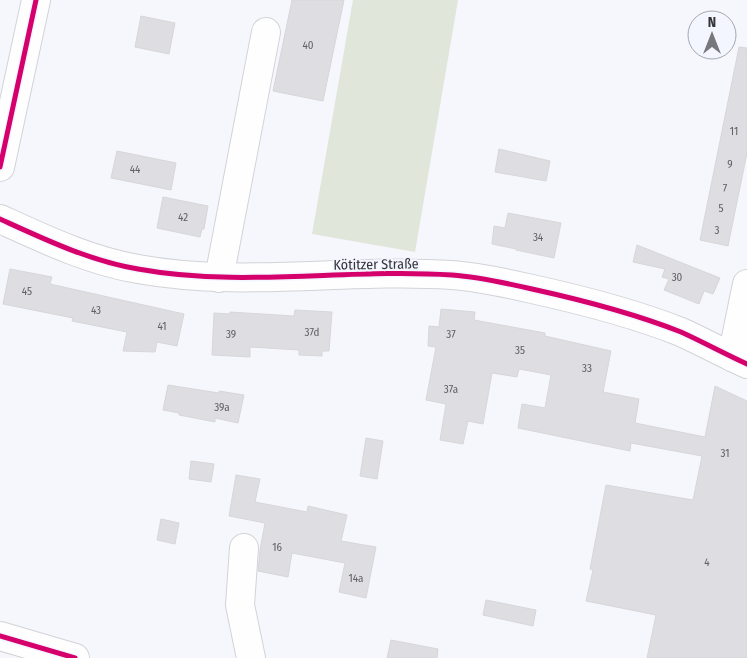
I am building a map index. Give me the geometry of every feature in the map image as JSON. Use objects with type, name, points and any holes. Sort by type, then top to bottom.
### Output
[{"type":"street","points":[[0,167],[36,0]]},
{"type":"street","points":[[219,278],[266,32]]},
{"type":"street","name":"Kötitzer Straße","points":[[0,219],[43,238],[103,260],[136,269],[172,274],[219,278],[410,274],[453,275],[497,281],[624,312],[681,333],[740,361]]},
{"type":"street","points":[[740,361],[747,284]]},
{"type":"street","points":[[244,548],[240,605],[251,658]]},
{"type":"street","points":[[0,636],[75,658]]},
{"type":"shaded area","points":[[353,0],[458,0],[415,252],[312,234]]},
{"type":"building","points":[[292,0],[344,0],[323,101],[273,91]]},
{"type":"building","points":[[141,16],[175,23],[169,54],[135,47]]},
{"type":"building","points":[[739,47],[747,48],[747,153],[728,246],[700,240]]},
{"type":"building","points":[[499,149],[550,161],[546,181],[495,172]]},
{"type":"building","points":[[117,151],[176,163],[171,190],[111,178]]},
{"type":"building","points":[[163,197],[208,206],[204,229],[202,229],[200,237],[157,228]]},
{"type":"building","points":[[508,213],[561,223],[554,258],[492,244],[494,226],[505,228]]},
{"type":"building","points":[[637,245],[720,278],[713,294],[704,291],[699,304],[664,290],[669,279],[662,277],[665,269],[633,262]]},
{"type":"building","points":[[10,269],[52,277],[50,284],[184,314],[177,346],[157,342],[155,352],[123,351],[127,332],[72,321],[73,318],[3,304]]},
{"type":"building","points":[[441,309],[475,312],[474,320],[545,333],[545,336],[611,351],[603,392],[639,399],[635,423],[705,437],[715,386],[747,401],[747,658],[647,658],[656,615],[586,601],[593,570],[590,569],[606,485],[693,500],[702,456],[631,443],[630,451],[518,428],[522,404],[545,408],[551,375],[519,369],[517,377],[492,373],[483,424],[468,421],[463,444],[440,440],[446,404],[426,400],[436,347],[428,346],[429,326],[439,327]]},
{"type":"building","points":[[295,310],[332,312],[329,351],[322,351],[322,356],[299,355],[299,350],[250,347],[250,357],[212,355],[214,313],[230,314],[230,312],[294,316]]},
{"type":"building","points":[[168,385],[244,395],[238,423],[215,418],[215,422],[163,410]]},
{"type":"building","points":[[366,438],[383,441],[377,479],[360,476]]},
{"type":"building","points":[[191,461],[214,464],[211,482],[189,479]]},
{"type":"building","points":[[236,475],[260,479],[255,502],[307,512],[308,506],[347,515],[341,541],[376,547],[366,598],[339,592],[345,563],[292,553],[288,577],[258,571],[265,523],[229,516]]},
{"type":"building","points":[[161,519],[179,523],[175,544],[157,540]]},
{"type":"building","points":[[486,600],[536,610],[533,626],[483,615]]},
{"type":"building","points":[[391,640],[438,649],[437,658],[387,658]]},
{"type":"cycle path","points":[[0,167],[36,0]]},
{"type":"cycle path","points":[[0,219],[102,261],[138,269],[177,274],[216,277],[413,274],[452,275],[492,280],[588,302],[626,313],[681,332],[747,364]]},
{"type":"cycle path","points":[[0,636],[75,658]]}]
